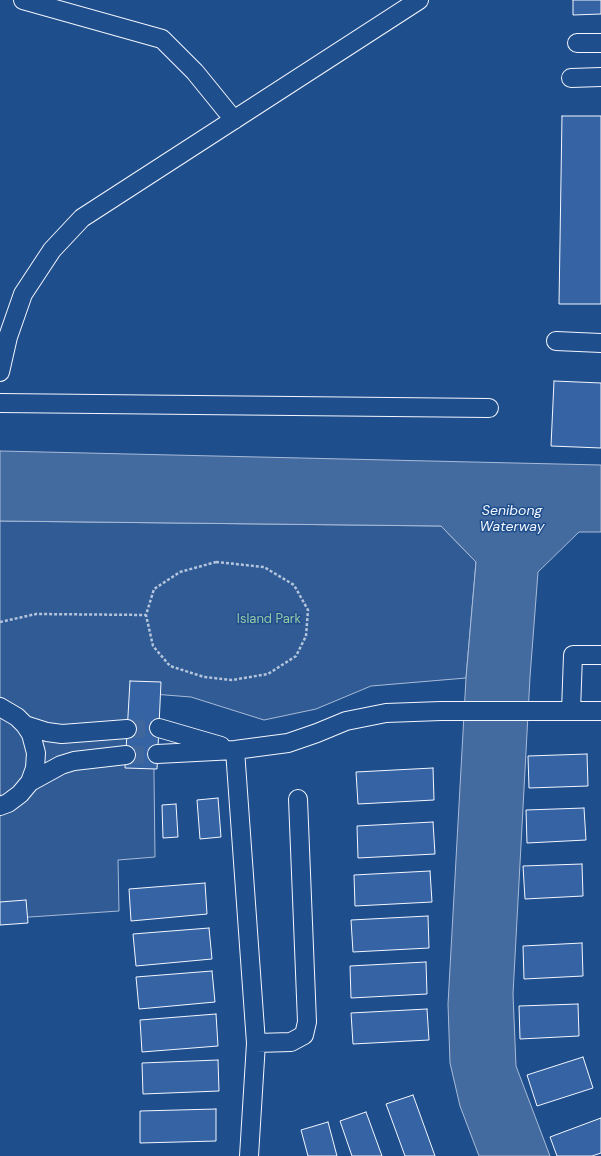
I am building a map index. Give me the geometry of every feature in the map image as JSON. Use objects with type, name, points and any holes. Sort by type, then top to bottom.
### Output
[{"type":"street","points":[[23,0],[162,39],[195,72],[234,120]]},
{"type":"street","points":[[0,372],[8,337],[23,294],[52,250],[82,218],[419,0]]},
{"type":"street","points":[[577,43],[601,43]]},
{"type":"street","points":[[571,78],[601,77]]},
{"type":"street","points":[[556,341],[601,343]]},
{"type":"street","points":[[0,403],[489,408]]},
{"type":"street","points":[[571,711],[573,655],[601,655]]},
{"type":"street","points":[[0,707],[17,717],[25,725],[31,734],[36,753],[35,768],[30,782],[20,794],[8,803],[0,806]]},
{"type":"street","points":[[158,754],[235,750],[288,743],[346,721],[386,713],[541,710],[601,711]]},
{"type":"street","points":[[25,725],[47,732],[62,734],[127,729]]},
{"type":"street","points":[[159,728],[235,750]]},
{"type":"street","points":[[235,750],[256,1043],[249,1156]]},
{"type":"street","points":[[30,782],[61,765],[126,754]]},
{"type":"street","points":[[256,1043],[291,1042],[304,1035],[307,1022],[298,799]]},
{"type":"path","points":[[216,562],[264,567],[294,585],[308,610],[306,636],[296,656],[268,674],[232,680],[204,677],[170,666],[153,646],[146,615],[154,589],[180,572],[216,562]]},
{"type":"path","points":[[0,622],[36,614],[146,615]]},
{"type":"shaded area","name":"Island Park","points":[[0,521],[441,526],[476,562],[466,678],[371,686],[316,709],[264,720],[191,697],[153,694],[155,857],[118,860],[119,911],[0,919]]},
{"type":"water","name":"Senibong Waterway","points":[[0,451],[601,465],[601,532],[579,532],[538,572],[530,677],[513,994],[516,1066],[550,1156],[479,1156],[460,1106],[450,1063],[448,1004],[466,678],[476,562],[441,526],[0,521]]},
{"type":"building","points":[[573,0],[601,0],[601,14],[573,15]]},
{"type":"building","points":[[562,116],[601,116],[601,304],[559,304]]},
{"type":"building","points":[[554,381],[601,383],[601,448],[551,446]]},
{"type":"building","points":[[130,681],[161,682],[157,769],[125,768]]},
{"type":"building","points":[[587,754],[588,786],[529,788],[528,756]]},
{"type":"building","points":[[433,768],[434,800],[358,804],[356,772]]},
{"type":"building","points":[[218,798],[221,837],[200,839],[197,800]]},
{"type":"building","points":[[176,804],[178,837],[163,838],[162,805]]},
{"type":"building","points":[[584,808],[586,840],[527,843],[526,810]]},
{"type":"building","points":[[433,822],[435,854],[358,858],[357,826]]},
{"type":"building","points":[[582,864],[583,896],[525,899],[523,866]]},
{"type":"building","points":[[430,871],[432,902],[355,906],[354,875]]},
{"type":"building","points":[[205,883],[207,914],[131,921],[129,889]]},
{"type":"building","points":[[26,900],[28,923],[0,925],[0,902]]},
{"type":"building","points":[[428,916],[429,948],[353,952],[351,920]]},
{"type":"building","points":[[209,928],[212,959],[136,966],[133,934]]},
{"type":"building","points":[[582,943],[583,976],[524,979],[523,946]]},
{"type":"building","points":[[426,962],[427,994],[351,998],[350,966]]},
{"type":"building","points":[[212,971],[215,1002],[139,1009],[136,977]]},
{"type":"building","points":[[578,1004],[579,1036],[520,1039],[519,1006]]},
{"type":"building","points":[[427,1009],[429,1040],[353,1044],[351,1013]]},
{"type":"building","points":[[216,1014],[218,1046],[142,1052],[140,1020]]},
{"type":"building","points":[[583,1057],[593,1088],[537,1106],[527,1075]]},
{"type":"building","points":[[218,1060],[219,1091],[143,1094],[142,1063]]},
{"type":"building","points":[[413,1095],[435,1156],[405,1156],[386,1104]]},
{"type":"building","points":[[216,1109],[216,1141],[140,1143],[140,1111]]},
{"type":"building","points":[[366,1112],[382,1156],[352,1156],[340,1121]]},
{"type":"building","points":[[601,1118],[601,1153],[592,1156],[557,1156],[550,1137]]},
{"type":"building","points":[[328,1122],[337,1156],[308,1156],[301,1130]]},
{"type":"tunnel","points":[[127,729],[159,728]]},
{"type":"tunnel","points":[[126,755],[157,754]]}]
